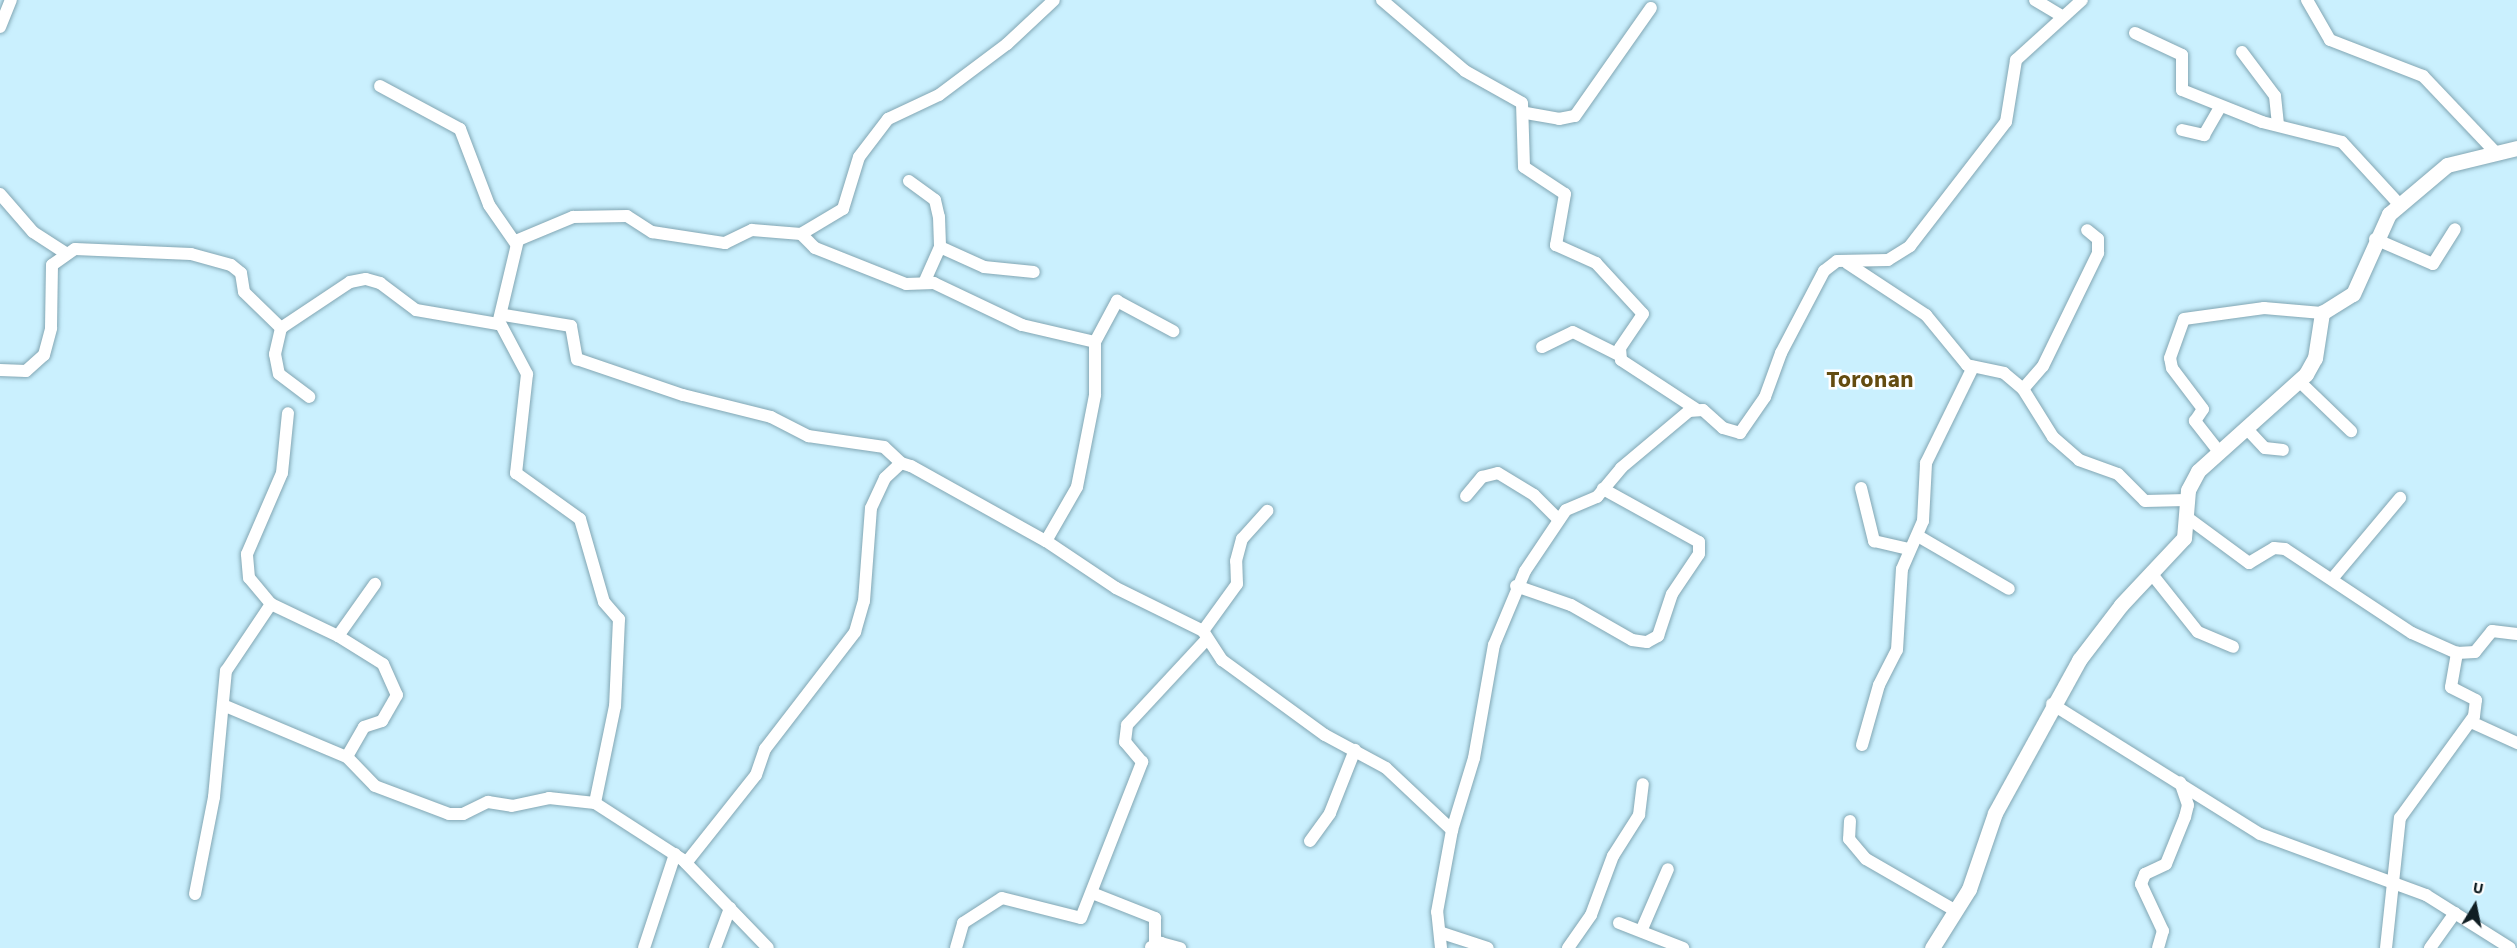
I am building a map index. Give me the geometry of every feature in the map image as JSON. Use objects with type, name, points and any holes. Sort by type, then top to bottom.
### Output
[{"type":"street","points":[[0,27],[11,0]]},
{"type":"street","points":[[595,803],[615,706],[619,619],[604,602],[580,519],[516,474],[527,374],[502,319],[516,244],[529,232],[573,217],[627,216],[652,232],[725,243],[752,230],[801,234],[843,209],[860,157],[878,128],[974,69],[1054,0]]},
{"type":"street","points":[[1382,0],[1465,71],[1522,104],[1526,113],[1524,167],[1565,194],[1556,245],[1596,262],[1641,307],[1642,321],[1620,355]]},
{"type":"street","points":[[2036,0],[2060,15]]},
{"type":"street","points":[[1542,347],[1573,332],[1620,355],[1624,366],[1740,433],[1765,397],[1781,353],[1824,271],[1844,261],[1888,260],[1910,246],[2006,122],[2016,60],[2060,15],[2082,0]]},
{"type":"street","points":[[2307,0],[2330,40],[2423,76],[2496,153]]},
{"type":"street","points":[[1526,113],[1567,119],[1585,107],[1651,8]]},
{"type":"street","points":[[2136,33],[2181,55],[2182,90],[2220,107],[2342,142],[2399,204]]},
{"type":"street","points":[[2242,52],[2276,96],[2278,123]]},
{"type":"street","points":[[380,86],[460,129],[489,205],[516,244]]},
{"type":"street","points":[[2182,130],[2204,135],[2220,107]]},
{"type":"street","points":[[2220,453],[2194,421],[2203,409],[2172,368],[2170,358],[2184,319],[2264,308],[2322,313],[2353,294],[2375,239],[2399,204],[2447,165],[2517,148]]},
{"type":"street","points":[[909,181],[935,200],[940,247],[924,283]]},
{"type":"street","points":[[0,194],[33,232],[64,252],[104,248],[191,254],[231,265],[241,273],[244,292],[281,328]]},
{"type":"street","points":[[2375,239],[2433,264],[2455,229]]},
{"type":"street","points":[[2023,389],[2043,366],[2098,253],[2098,238],[2087,230]]},
{"type":"street","points":[[801,234],[815,248],[906,284],[924,283],[1022,325],[1095,342]]},
{"type":"street","points":[[940,247],[984,267],[1034,272]]},
{"type":"street","points":[[0,370],[26,371],[44,355],[51,328],[50,275],[64,252]]},
{"type":"street","points":[[1844,261],[1926,315],[1973,367],[2004,373],[2023,389],[2053,437],[2079,460],[2118,474],[2145,501],[2186,500]]},
{"type":"street","points":[[309,397],[279,374],[275,354],[281,328],[350,282],[366,279],[380,283],[416,310],[571,326],[577,359],[683,395],[771,417],[801,434],[884,447],[901,463],[949,483],[1046,541],[1116,588],[1205,635],[1222,660],[1266,693],[1386,768],[1452,830]]},
{"type":"street","points":[[1046,541],[1077,486],[1097,386],[1095,342],[1117,301],[1173,331]]},
{"type":"street","points":[[1932,948],[1976,874],[1995,813],[2052,704],[2100,630],[2184,538],[2188,518],[2186,500],[2198,471],[2300,382],[2315,358],[2322,313]]},
{"type":"street","points":[[1862,746],[1877,692],[1897,650],[1902,569],[1909,549],[1918,536],[1926,463],[1973,367]]},
{"type":"street","points":[[2300,382],[2351,431]]},
{"type":"street","points":[[1441,948],[1442,933],[1437,912],[1452,830],[1474,758],[1494,645],[1516,586],[1559,520],[1603,489],[1621,468],[1696,409]]},
{"type":"street","points":[[288,413],[282,473],[247,554],[249,578],[271,604],[338,636],[383,664],[397,695],[382,722],[364,727],[346,757]]},
{"type":"street","points":[[2247,429],[2265,448],[2283,450]]},
{"type":"street","points":[[686,863],[756,775],[770,742],[855,632],[864,601],[872,508],[877,491],[901,463]]},
{"type":"street","points":[[1466,496],[1482,477],[1498,473],[1534,495],[1559,520]]},
{"type":"street","points":[[1861,488],[1874,541],[1909,549]]},
{"type":"street","points":[[1516,586],[1571,605],[1632,640],[1654,641],[1672,594],[1696,561],[1699,542],[1603,489]]},
{"type":"street","points":[[2332,579],[2400,498]]},
{"type":"street","points":[[956,948],[963,923],[1002,898],[1076,920],[1092,893],[1142,762],[1125,742],[1127,725],[1205,635],[1238,584],[1236,561],[1242,539],[1267,511]]},
{"type":"street","points":[[2188,518],[2241,560],[2254,562],[2274,548],[2285,549],[2412,633],[2457,653],[2475,652],[2492,631],[2517,634]]},
{"type":"street","points":[[1918,536],[2009,589]]},
{"type":"street","points":[[2151,573],[2198,632],[2233,647]]},
{"type":"street","points":[[338,636],[375,584]]},
{"type":"street","points":[[195,894],[214,797],[223,705],[222,678],[271,604]]},
{"type":"street","points":[[2386,948],[2392,884],[2405,807],[2471,722],[2476,700],[2451,687],[2457,653]]},
{"type":"street","points":[[2052,704],[2260,834],[2392,884],[2455,913],[2510,948]]},
{"type":"street","points":[[223,705],[346,757],[375,786],[457,815],[488,802],[512,806],[549,798],[595,803],[686,863],[768,948]]},
{"type":"street","points":[[2471,722],[2517,743]]},
{"type":"street","points":[[1310,841],[1330,813],[1355,750]]},
{"type":"street","points":[[2158,948],[2163,931],[2141,884],[2145,874],[2166,864],[2188,810],[2180,782]]},
{"type":"street","points":[[1568,948],[1591,915],[1613,856],[1640,815],[1643,784]]},
{"type":"street","points":[[1850,821],[1849,839],[1866,859],[1956,911]]},
{"type":"street","points":[[644,948],[675,854]]},
{"type":"street","points":[[1642,929],[1668,869]]},
{"type":"street","points":[[1092,893],[1155,918],[1153,946],[1180,948]]},
{"type":"street","points":[[715,948],[730,908]]},
{"type":"street","points":[[2430,948],[2455,913]]},
{"type":"street","points":[[1619,923],[1642,929],[1683,948]]},
{"type":"street","points":[[1442,933],[1488,948]]},
{"type":"district","name":"Toronan","points":[[1870,380]]}]
